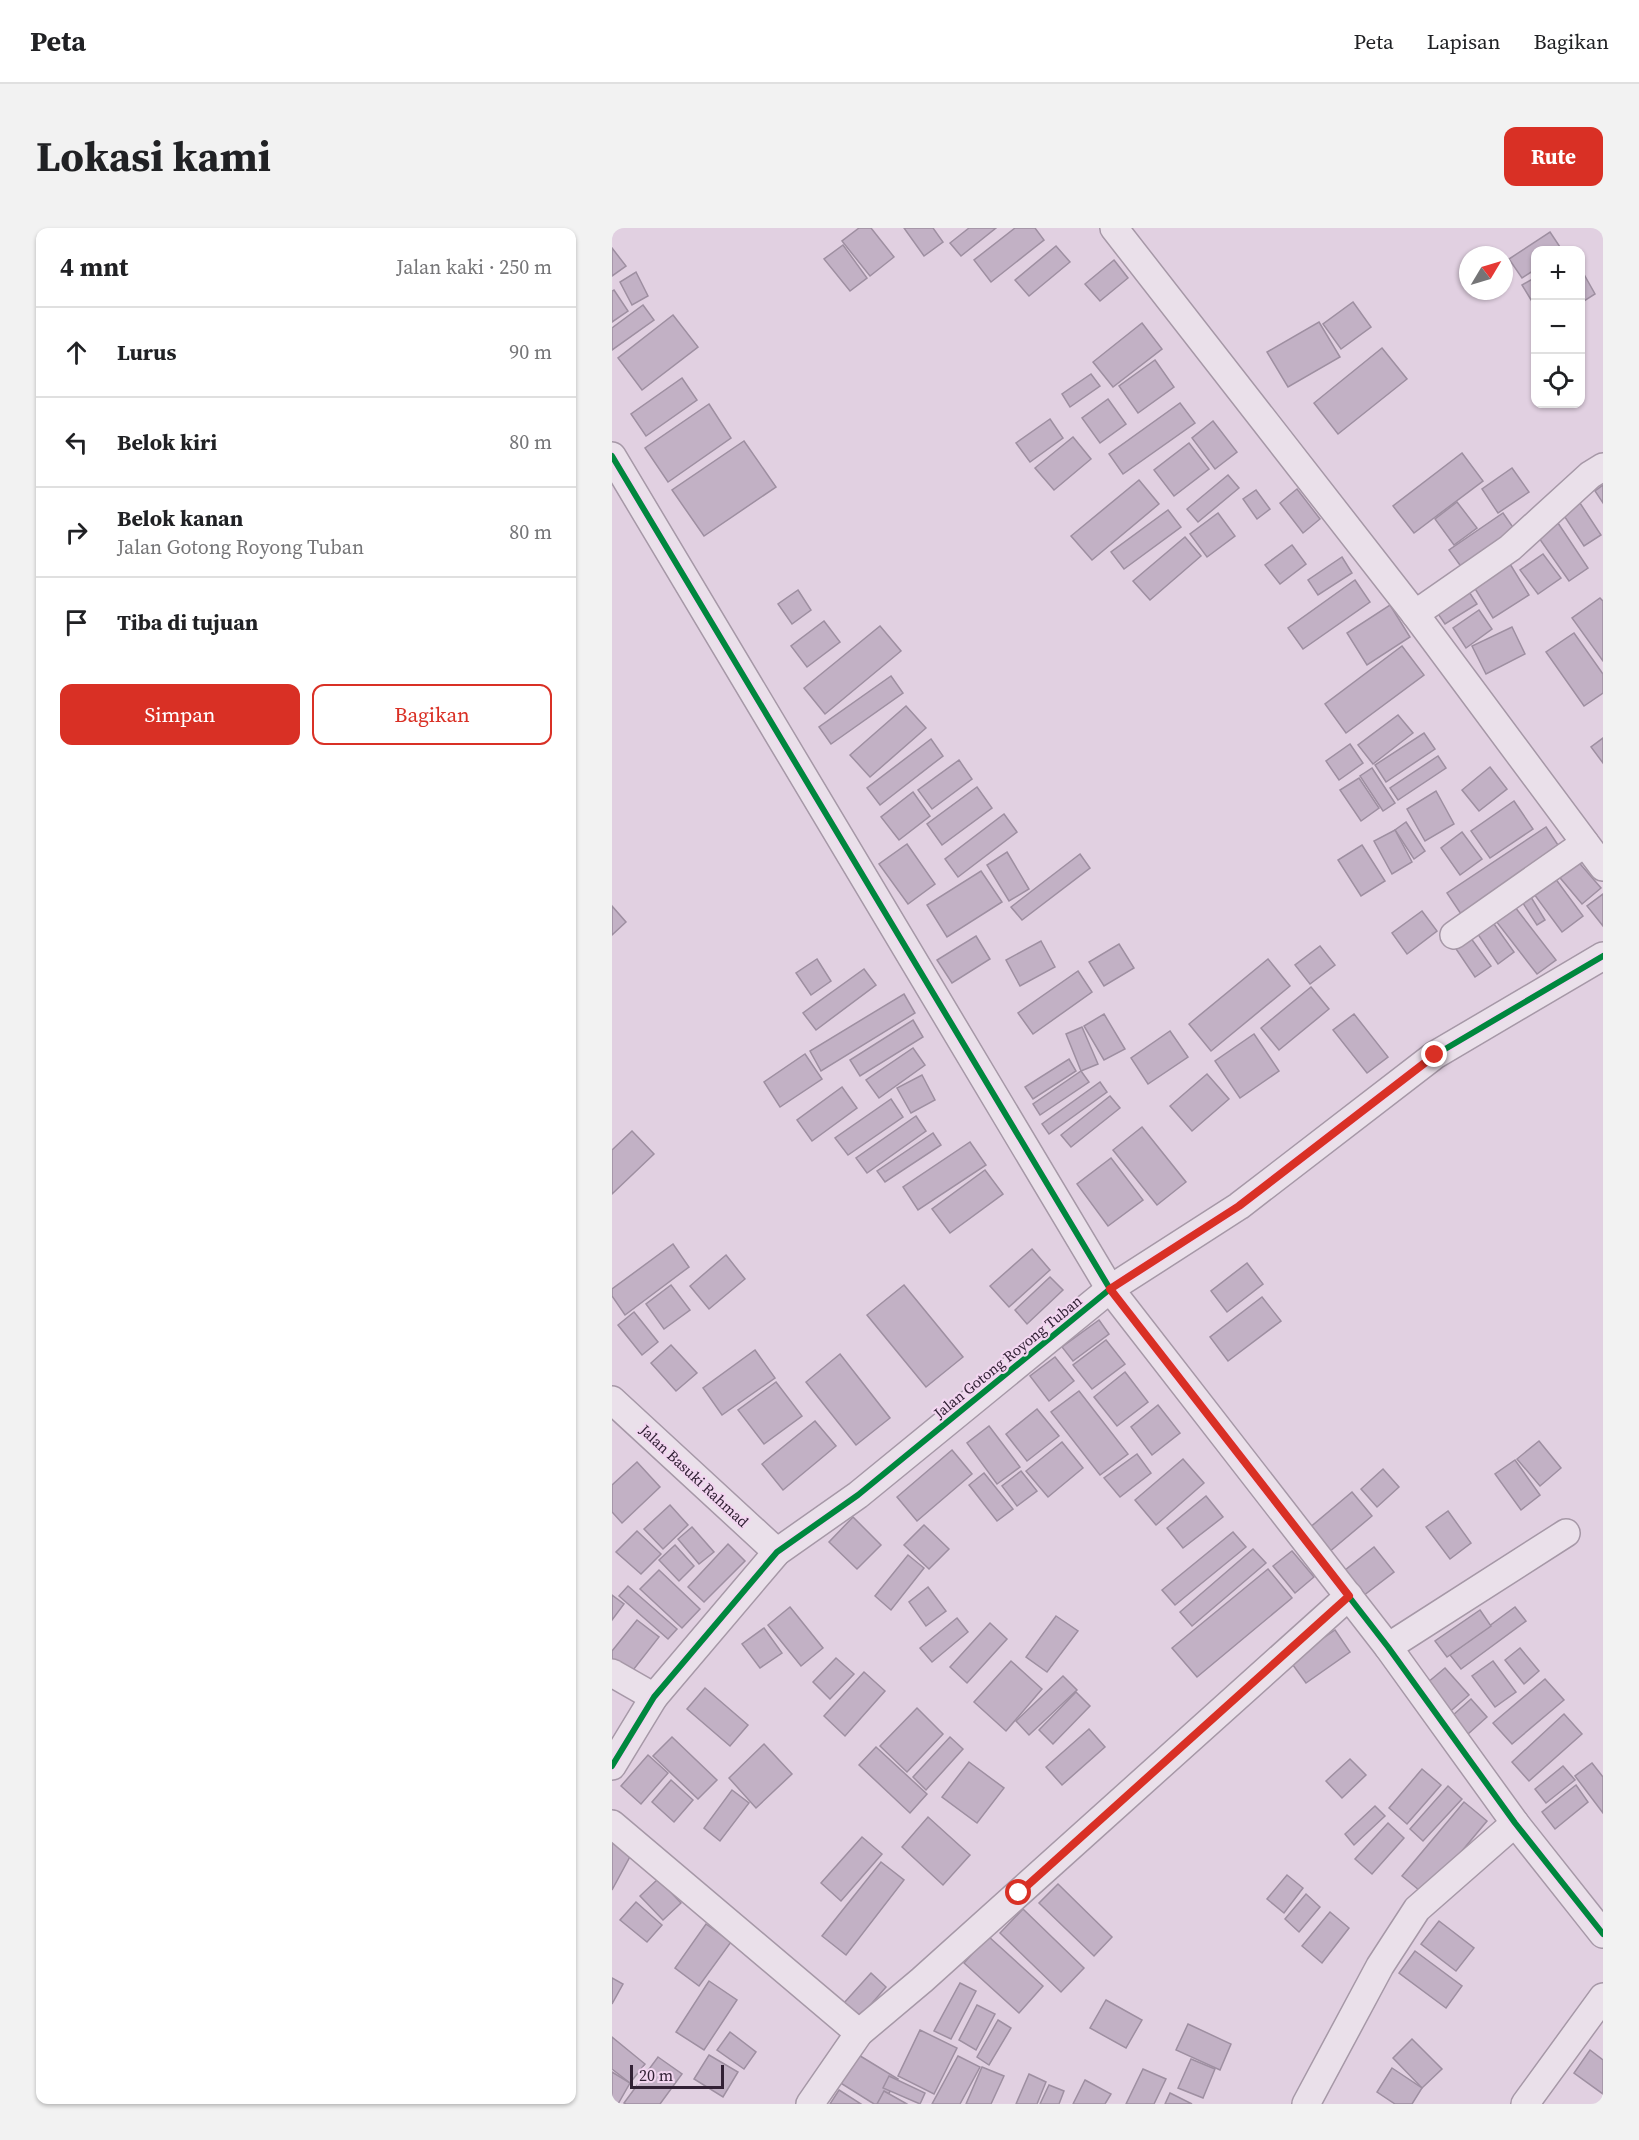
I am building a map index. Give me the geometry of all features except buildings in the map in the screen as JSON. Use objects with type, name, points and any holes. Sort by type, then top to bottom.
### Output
[{"type":"street","points":[[1113,228],[1414,614],[1603,867]]},
{"type":"street","points":[[612,456],[1110,1289],[1388,1647],[1515,1823],[1603,1934]]},
{"type":"street","points":[[1414,614],[1510,548],[1590,475],[1603,467]]},
{"type":"street","points":[[1454,935],[1585,843]]},
{"type":"street","name":"Jalan Gotong Royong Tuban","points":[[612,1767],[654,1697],[777,1552],[858,1495],[1110,1289],[1239,1206],[1435,1055],[1603,956]]},
{"type":"street","name":"Jalan Basuki Rahmad","points":[[612,1400],[777,1552]]},
{"type":"street","points":[[1388,1647],[1566,1533]]},
{"type":"street","points":[[810,2104],[859,2033],[922,1980],[1349,1596]]},
{"type":"street","points":[[612,1672],[654,1697]]},
{"type":"street","points":[[1306,2104],[1380,1966],[1417,1909],[1515,1823]]},
{"type":"street","points":[[612,1824],[859,2033]]},
{"type":"street","points":[[1525,2104],[1603,1997]]},
{"type":"cycle path","points":[[612,456],[1110,1289],[1388,1647],[1515,1823],[1603,1934]]},
{"type":"cycle path","points":[[612,1766],[654,1697],[777,1552],[858,1495],[1110,1289],[1239,1206],[1435,1055],[1603,956]]},
{"type":"route","points":[[1019,1893],[1349,1596],[1110,1289],[1239,1206],[1435,1055]]}]
